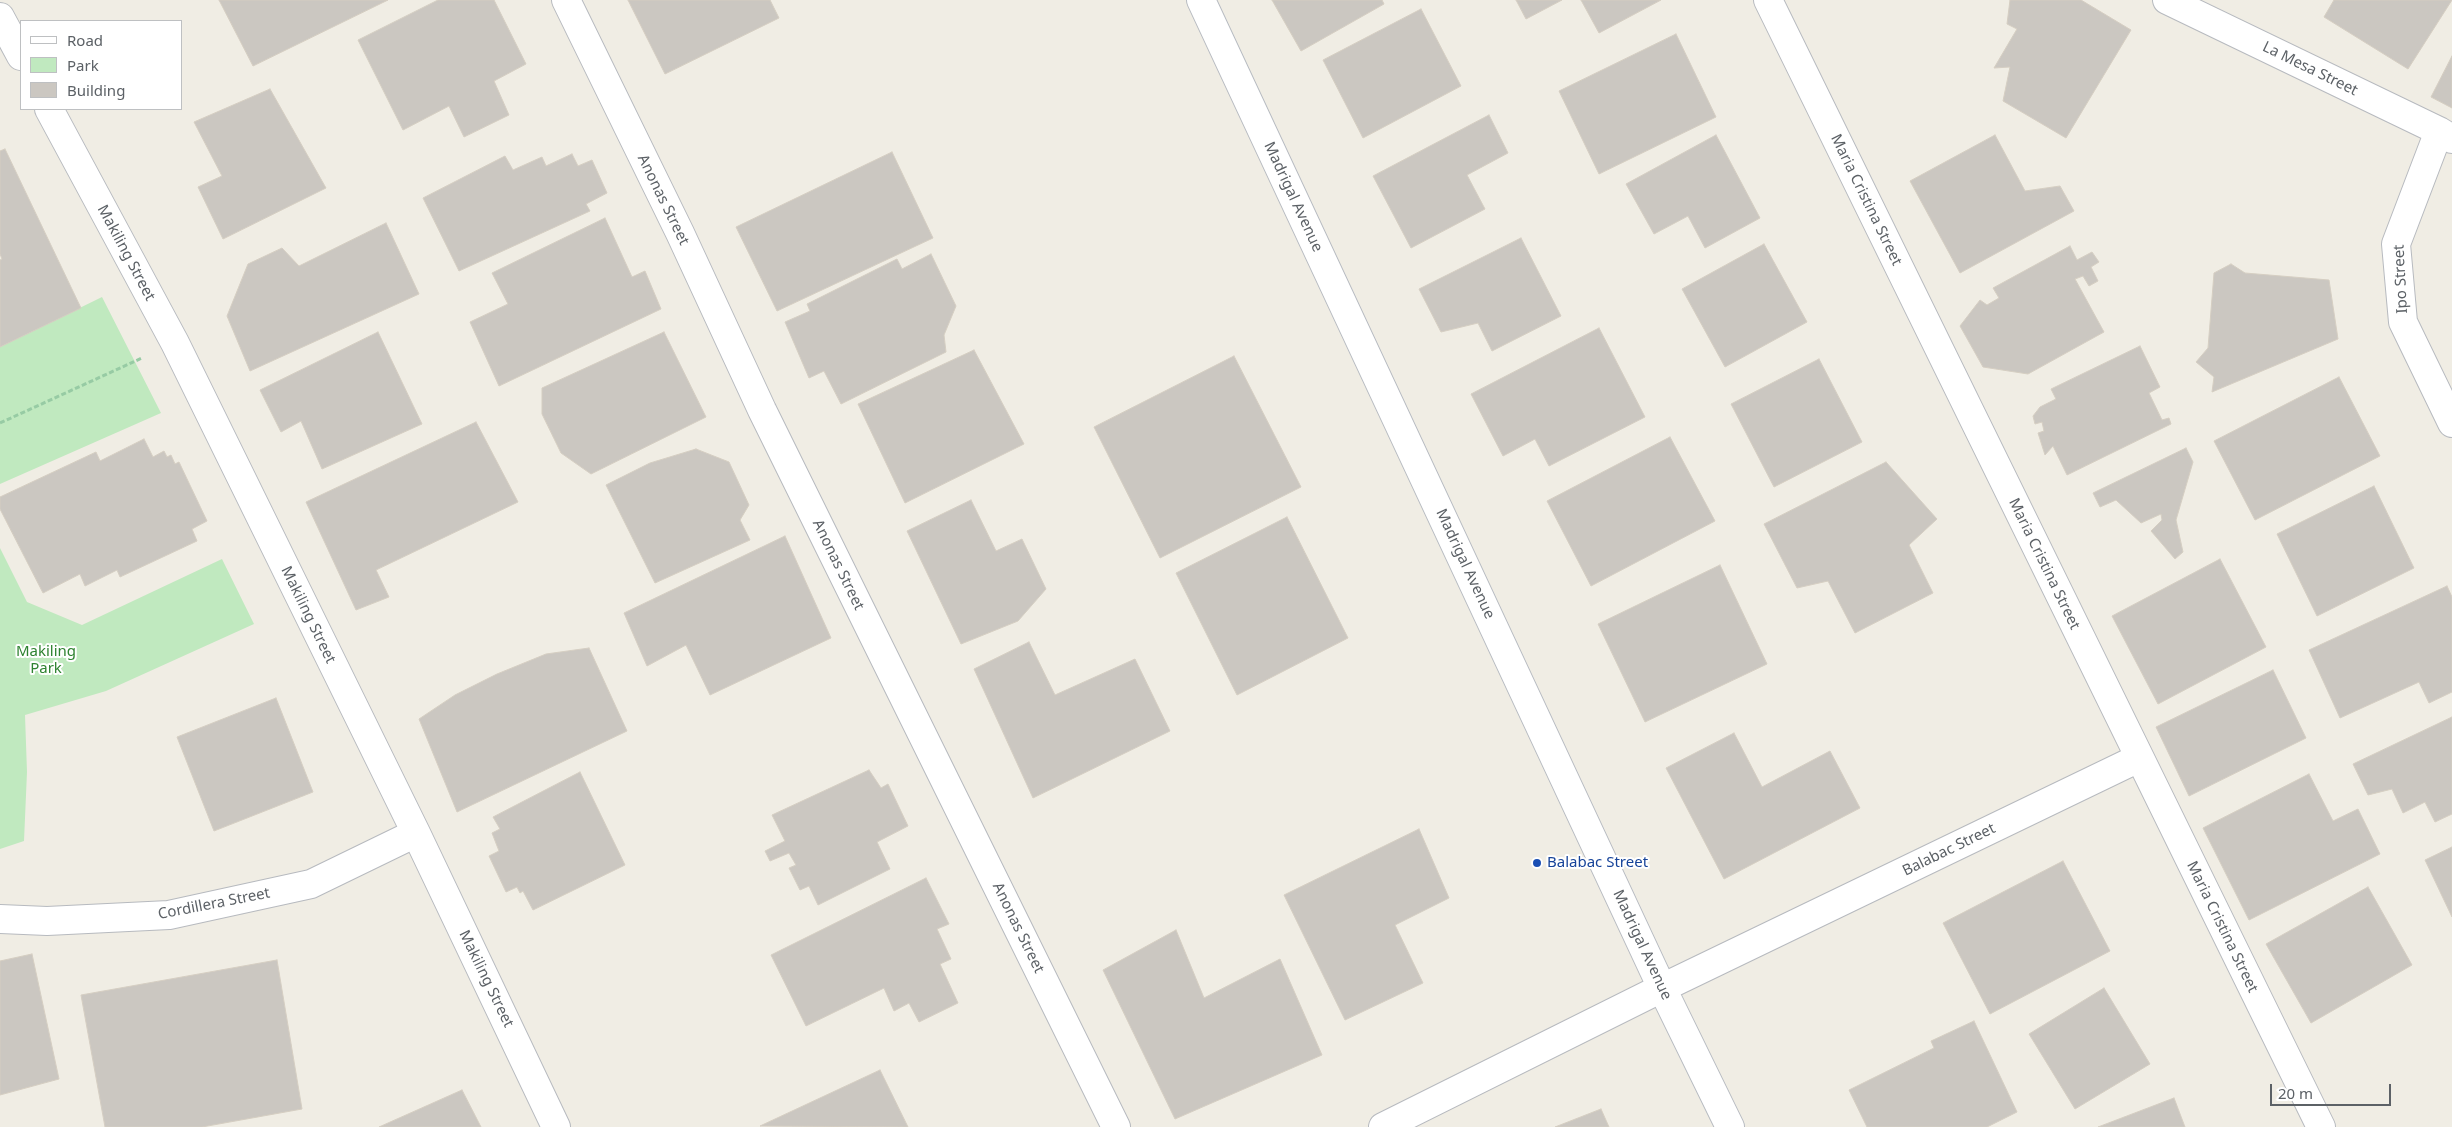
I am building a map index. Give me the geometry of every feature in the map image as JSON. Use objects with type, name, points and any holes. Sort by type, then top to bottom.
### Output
[{"type":"street","name":"Anonas Street","points":[[566,0],[680,233],[762,410],[1116,1127]]},
{"type":"street","name":"Madrigal Avenue","points":[[1201,0],[1662,988],[1730,1127]]},
{"type":"street","name":"Maria Cristina Street","points":[[1768,0],[2321,1127]]},
{"type":"street","name":"La Mesa Street","points":[[2167,0],[2446,135]]},
{"type":"street","points":[[0,17],[20,54]]},
{"type":"street","name":"Makiling Street","points":[[50,110],[175,344],[416,833],[556,1127]]},
{"type":"street","name":"Ipo Street","points":[[2446,135],[2396,244],[2403,322],[2452,423]]},
{"type":"street","name":"Balabac Street","points":[[1382,1127],[1662,988],[2139,758]]},
{"type":"street","name":"Cordillera Street","points":[[0,919],[48,921],[169,915],[311,884],[416,833]]},
{"type":"path","points":[[0,423],[175,344]]},
{"type":"green space","points":[[102,297],[161,413],[0,484],[0,347]]},
{"type":"green space","name":"Makiling Park","points":[[0,548],[27,602],[82,625],[222,559],[254,624],[106,691],[25,715],[27,772],[24,841],[0,849]]},
{"type":"building","points":[[219,0],[388,0],[253,66]]},
{"type":"building","points":[[438,0],[494,0],[526,64],[494,81],[509,115],[464,137],[449,106],[403,130],[358,40]]},
{"type":"building","points":[[628,0],[770,0],[779,18],[665,74]]},
{"type":"building","points":[[1272,0],[1382,0],[1384,4],[1301,51]]},
{"type":"building","points":[[1516,0],[1562,0],[1526,19]]},
{"type":"building","points":[[1581,0],[1661,0],[1599,33]]},
{"type":"building","points":[[2010,0],[2081,0],[2131,30],[2066,138],[2003,101],[2010,67],[1994,68],[2017,29],[2007,24]]},
{"type":"building","points":[[2334,0],[2452,0],[2408,69],[2324,17]]},
{"type":"building","points":[[1421,9],[1461,86],[1363,138],[1323,60]]},
{"type":"building","points":[[1676,34],[1716,117],[1599,174],[1559,91]]},
{"type":"building","points":[[2452,56],[2452,108],[2431,97]]},
{"type":"building","points":[[270,89],[326,188],[223,239],[198,187],[222,176],[194,122]]},
{"type":"building","points":[[1489,115],[1508,153],[1467,175],[1485,209],[1411,248],[1373,176]]},
{"type":"building","points":[[1716,135],[1760,218],[1705,248],[1688,216],[1654,234],[1626,184]]},
{"type":"building","points":[[1995,135],[2025,191],[2060,186],[2074,211],[1960,273],[1910,181]]},
{"type":"building","points":[[5,149],[81,308],[0,347],[0,260],[2,259],[0,254],[0,151]]},
{"type":"building","points":[[892,152],[933,238],[777,311],[736,227]]},
{"type":"building","points":[[572,154],[578,166],[592,160],[607,193],[586,204],[590,211],[459,271],[423,198],[505,156],[513,170],[542,157],[546,166]]},
{"type":"building","points":[[605,218],[632,277],[645,271],[661,309],[499,386],[470,322],[508,304],[492,273]]},
{"type":"building","points":[[386,223],[419,294],[250,371],[227,316],[248,264],[282,248],[299,266]]},
{"type":"building","points":[[1521,238],[1561,316],[1492,351],[1478,323],[1441,332],[1419,289]]},
{"type":"building","points":[[1764,244],[1807,322],[1725,367],[1682,289]]},
{"type":"building","points":[[2070,246],[2077,260],[2092,252],[2099,262],[2091,267],[2098,281],[2089,286],[2083,276],[2075,279],[2104,332],[2028,374],[1983,367],[1960,326],[1980,300],[1987,305],[1999,298],[1993,288]]},
{"type":"building","points":[[931,254],[956,306],[944,335],[946,352],[841,404],[824,371],[809,378],[785,322],[810,311],[807,304],[897,259],[902,269]]},
{"type":"building","points":[[2231,264],[2245,273],[2329,280],[2338,339],[2212,392],[2214,377],[2196,362],[2208,348],[2214,273]]},
{"type":"building","points":[[1599,328],[1645,417],[1549,466],[1535,439],[1503,456],[1471,394]]},
{"type":"building","points":[[378,332],[422,424],[322,469],[301,421],[281,432],[260,390]]},
{"type":"building","points":[[664,332],[706,417],[591,474],[561,453],[542,414],[542,388]]},
{"type":"building","points":[[2140,346],[2160,387],[2149,393],[2162,420],[2169,418],[2171,424],[2067,475],[2053,446],[2045,455],[2038,433],[2044,431],[2042,422],[2035,424],[2033,416],[2040,407],[2056,399],[2051,389]]},
{"type":"building","points":[[974,350],[1024,444],[905,503],[858,404]]},
{"type":"building","points":[[1234,356],[1301,487],[1160,558],[1094,427]]},
{"type":"building","points":[[1819,359],[1862,442],[1774,487],[1731,404]]},
{"type":"building","points":[[2339,377],[2380,456],[2255,520],[2214,441]]},
{"type":"building","points":[[476,422],[518,502],[376,570],[389,597],[356,610],[306,502]]},
{"type":"building","points":[[1670,437],[1715,521],[1591,586],[1547,501]]},
{"type":"building","points":[[144,439],[153,457],[164,451],[167,457],[171,455],[175,464],[179,462],[207,521],[192,529],[197,541],[120,577],[117,570],[85,586],[80,574],[43,593],[0,509],[0,497],[96,452],[100,461]]},
{"type":"building","points":[[2186,448],[2193,462],[2176,520],[2183,552],[2175,559],[2151,531],[2162,520],[2161,514],[2141,523],[2116,500],[2100,507],[2093,493]]},
{"type":"building","points":[[696,449],[729,462],[749,505],[740,520],[750,540],[655,583],[606,485],[650,463]]},
{"type":"building","points":[[1886,462],[1937,519],[1909,545],[1933,593],[1855,633],[1828,581],[1797,588],[1764,524]]},
{"type":"building","points":[[2374,486],[2414,568],[2317,616],[2277,534]]},
{"type":"building","points":[[971,500],[996,551],[1022,539],[1046,589],[1018,621],[961,644],[907,531]]},
{"type":"building","points":[[1287,517],[1348,638],[1237,695],[1176,573]]},
{"type":"building","points":[[785,536],[831,638],[710,695],[686,645],[647,666],[624,613]]},
{"type":"building","points":[[2220,559],[2266,647],[2158,704],[2112,616]]},
{"type":"building","points":[[1720,565],[1767,664],[1645,722],[1598,624]]},
{"type":"building","points":[[2447,586],[2452,597],[2452,692],[2429,703],[2419,682],[2340,718],[2309,650]]},
{"type":"building","points":[[1029,642],[1055,695],[1135,659],[1170,731],[1033,798],[974,669]]},
{"type":"building","points":[[589,648],[627,731],[457,812],[419,719],[455,695],[497,674],[546,654]]},
{"type":"building","points":[[2273,670],[2306,738],[2189,796],[2156,727]]},
{"type":"building","points":[[276,698],[313,792],[214,831],[177,737]]},
{"type":"building","points":[[2452,717],[2452,814],[2435,822],[2425,802],[2403,813],[2392,789],[2368,795],[2353,764]]},
{"type":"building","points":[[1734,733],[1762,787],[1830,751],[1860,808],[1724,879],[1666,768]]},
{"type":"building","points":[[869,770],[881,788],[888,784],[908,826],[877,842],[890,869],[818,905],[809,886],[800,890],[789,868],[796,865],[789,853],[770,861],[765,851],[785,841],[772,815]]},
{"type":"building","points":[[580,772],[625,865],[533,910],[523,891],[520,893],[517,887],[506,892],[489,856],[499,851],[492,833],[500,829],[493,817]]},
{"type":"building","points":[[2309,774],[2333,821],[2358,809],[2380,854],[2249,920],[2203,828]]},
{"type":"building","points":[[1419,829],[1449,898],[1395,925],[1423,983],[1345,1020],[1284,895]]},
{"type":"building","points":[[2452,847],[2452,917],[2425,860]]},
{"type":"building","points":[[2063,861],[2110,951],[1990,1014],[1943,923]]},
{"type":"building","points":[[926,878],[949,924],[937,929],[951,959],[940,964],[958,1003],[919,1022],[909,1003],[894,1011],[884,988],[806,1026],[771,955]]},
{"type":"building","points":[[2368,887],[2412,965],[2311,1023],[2266,944]]},
{"type":"building","points":[[1176,930],[1204,998],[1280,959],[1322,1055],[1175,1119],[1103,970]]},
{"type":"building","points":[[32,954],[59,1079],[0,1095],[0,961]]},
{"type":"building","points":[[277,960],[302,1109],[202,1127],[105,1127],[81,995]]},
{"type":"building","points":[[2104,988],[2150,1064],[2075,1109],[2029,1034]]},
{"type":"building","points":[[1974,1021],[2017,1112],[1987,1127],[1867,1127],[1849,1090],[1934,1048],[1931,1041]]},
{"type":"building","points":[[880,1070],[908,1127],[760,1126]]},
{"type":"building","points":[[462,1090],[481,1127],[379,1127]]},
{"type":"building","points":[[2174,1098],[2185,1127],[2098,1127]]},
{"type":"building","points":[[1601,1109],[1609,1127],[1555,1127]]},
{"type":"place","name":"Balabac Street","points":[[1537,863]]}]
